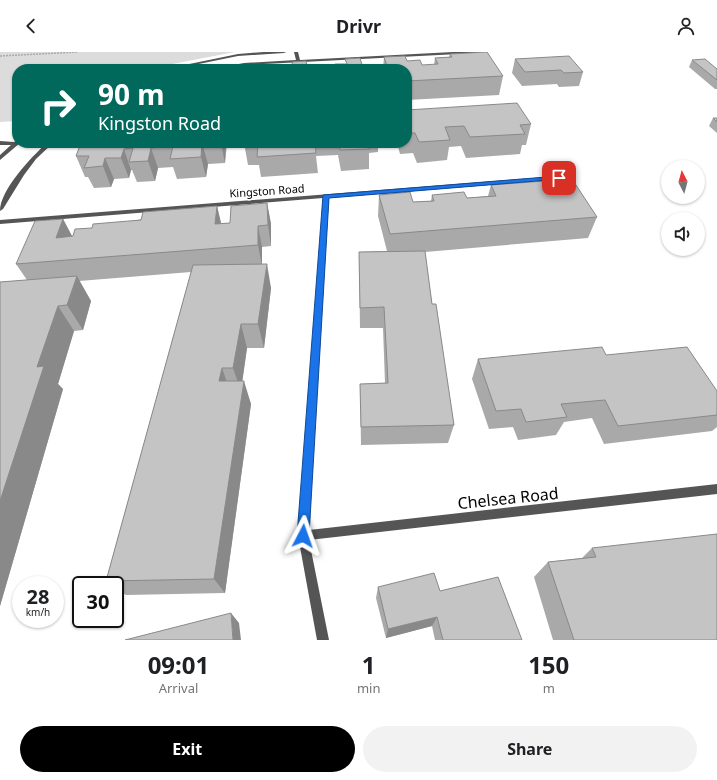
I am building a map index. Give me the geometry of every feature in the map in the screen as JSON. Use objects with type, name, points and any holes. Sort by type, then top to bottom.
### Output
[{"type":"street","points":[[192,64],[238,55],[284,52]]},
{"type":"street","points":[[296,52],[298,60]]},
{"type":"street","points":[[244,64],[298,60],[478,52]]},
{"type":"street","points":[[0,143],[12,144]]},
{"type":"street","points":[[0,158],[12,148]]},
{"type":"street","points":[[0,209],[20,173],[44,148]]},
{"type":"street","name":"Kingston Road","points":[[0,222],[559,178]]},
{"type":"street","points":[[323,640],[303,536],[326,196]]},
{"type":"street","name":"Chelsea Road","points":[[303,536],[717,489]]},
{"type":"path","points":[[0,56],[78,52]]},
{"type":"shaded area","points":[[0,52],[235,52],[172,64],[12,64],[12,121],[0,122]]},
{"type":"building","points":[[487,52],[503,76],[412,81],[412,64],[386,64],[384,57],[405,56],[407,61],[420,60],[422,65],[438,64],[435,58],[452,57],[450,54]]},
{"type":"building","points":[[569,56],[583,72],[564,73],[561,70],[525,72],[515,59]]},
{"type":"building","points":[[360,58],[362,64],[347,64],[345,59]]},
{"type":"building","points":[[705,59],[717,69],[717,80],[692,60]]},
{"type":"building","points":[[306,61],[307,64],[292,64],[292,62]]},
{"type":"building","points":[[517,103],[531,124],[520,125],[525,134],[470,137],[464,126],[445,127],[450,140],[419,142],[415,133],[412,133],[412,110]]},
{"type":"building","points":[[79,148],[133,148],[124,149],[121,158],[105,158],[103,166],[84,168],[89,156],[76,156]]},
{"type":"building","points":[[133,148],[151,148],[148,161],[129,162]]},
{"type":"building","points":[[173,148],[202,148],[201,157],[170,159]]},
{"type":"building","points":[[258,148],[316,148],[316,153],[257,157]]},
{"type":"building","points":[[340,148],[370,149],[340,150]]},
{"type":"building","points":[[572,179],[597,217],[390,234],[379,195],[410,192],[413,202],[434,201],[432,195],[464,192],[467,198],[496,196],[491,185]]},
{"type":"building","points":[[267,203],[268,225],[258,226],[258,245],[16,264],[35,221],[63,219],[56,238],[73,236],[75,229],[92,228],[93,224],[141,220],[143,212],[217,206],[215,224],[230,223],[231,206]]},
{"type":"building","points":[[425,251],[432,304],[436,304],[454,425],[361,427],[360,384],[388,383],[384,307],[360,308],[359,252]]},
{"type":"building","points":[[267,264],[258,324],[241,324],[233,368],[222,368],[219,381],[244,381],[214,579],[124,581],[124,576],[107,576],[193,265]]},
{"type":"building","points":[[77,276],[67,305],[58,306],[37,367],[44,366],[0,501],[0,282]]},
{"type":"building","points":[[602,347],[606,355],[687,347],[717,391],[717,415],[618,426],[605,400],[561,404],[567,417],[526,422],[521,409],[496,411],[478,359]]},
{"type":"building","points":[[717,534],[717,640],[574,640],[548,562],[596,557],[592,548]]},
{"type":"building","points":[[434,573],[440,591],[498,577],[522,640],[443,640],[437,617],[388,629],[378,587]]},
{"type":"building","points":[[231,613],[233,640],[125,640]]},
{"type":"route","points":[[303,536],[326,196],[559,178]]}]
